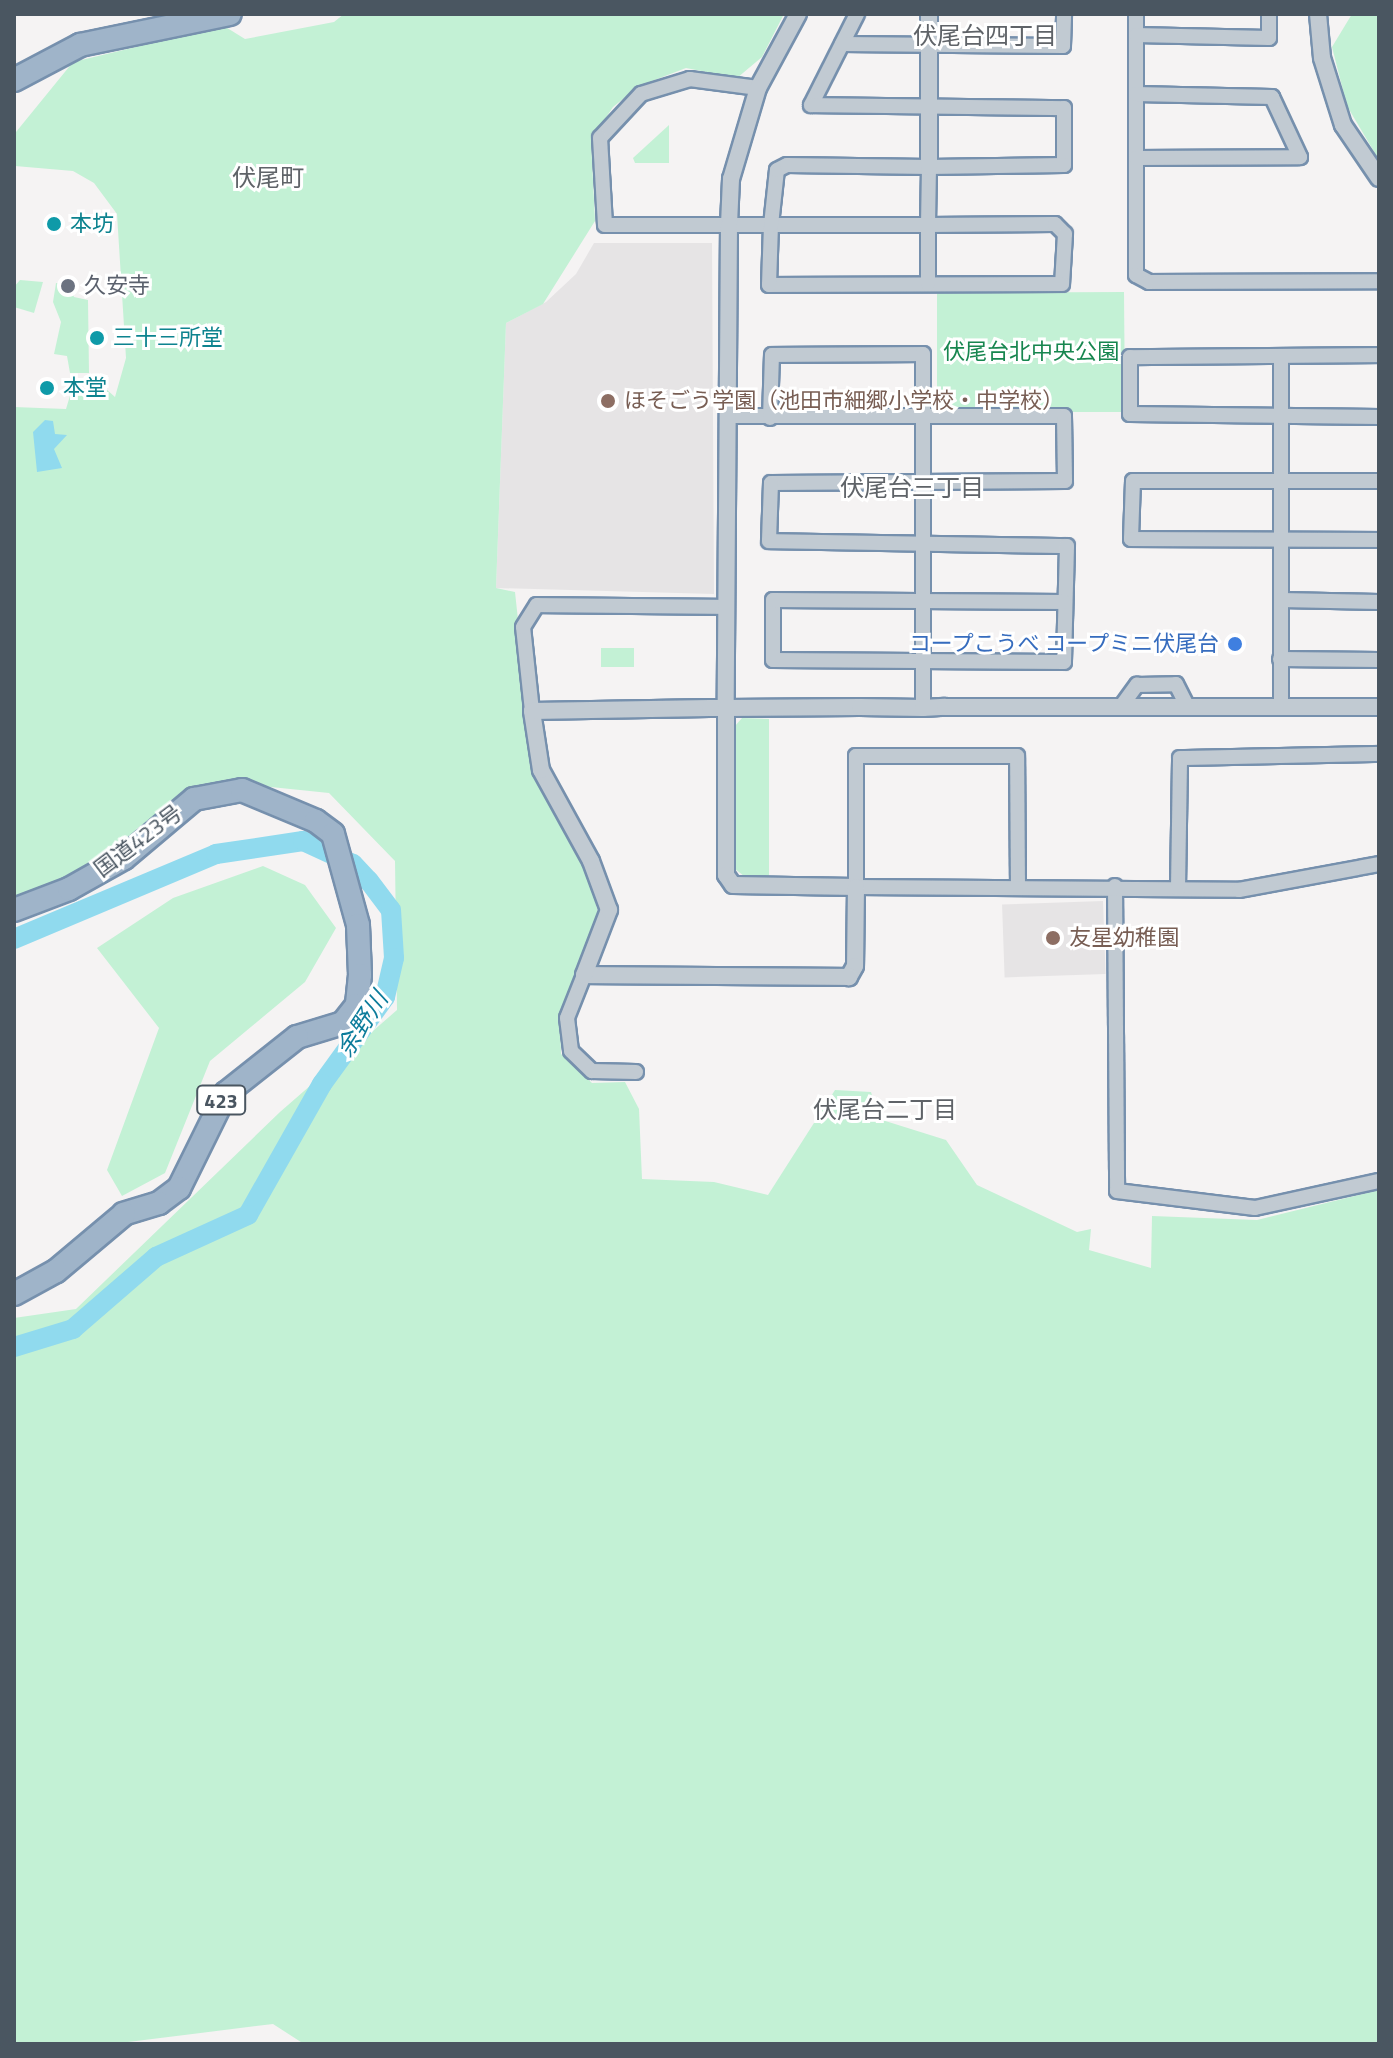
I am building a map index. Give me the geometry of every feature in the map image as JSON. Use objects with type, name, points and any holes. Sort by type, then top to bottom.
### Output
[{"type":"highway","points":[[14,80],[80,45],[230,14]]},
{"type":"highway","name":"国道423号","points":[[14,910],[111,866],[177,810],[210,792],[258,793],[316,821],[338,844],[358,925],[360,975],[350,1016],[343,1023],[297,1037],[226,1093],[188,1177],[169,1197],[124,1214],[56,1271],[14,1294]]},
{"type":"street","points":[[798,14],[758,88],[740,137],[729,225],[726,875],[733,885],[1115,886],[1239,890],[1379,864]]},
{"type":"street","points":[[758,88],[690,79],[641,94],[600,138],[605,225],[729,225],[771,225],[928,225],[1055,224],[1065,234],[1062,284],[769,285],[771,225],[777,170],[787,165],[1064,165],[1064,108],[811,105],[857,14]]},
{"type":"street","points":[[928,284],[929,14]]},
{"type":"street","points":[[842,44],[1063,46],[1064,14]]},
{"type":"street","points":[[1136,14],[1136,275],[1149,282],[1379,281]]},
{"type":"street","points":[[1136,35],[1269,38],[1269,14]]},
{"type":"street","points":[[1318,14],[1322,58],[1343,125],[1379,178]]},
{"type":"street","points":[[1136,94],[1272,97],[1300,157],[1136,158]]},
{"type":"street","points":[[770,418],[772,355],[923,354],[923,708]]},
{"type":"street","points":[[1379,355],[1130,357],[1130,414],[1379,417]]},
{"type":"street","points":[[1281,356],[1281,707]]},
{"type":"street","points":[[729,416],[1064,416],[1065,481],[771,483],[769,541],[923,540],[1067,546],[1064,662],[773,660],[773,600],[1064,602]]},
{"type":"street","points":[[1379,481],[1133,481],[1131,539],[1379,540]]},
{"type":"street","points":[[1281,600],[1379,602]]},
{"type":"street","points":[[636,1072],[592,1071],[571,1051],[567,1018],[609,910],[591,861],[541,770],[523,627],[537,605],[727,607]]},
{"type":"street","points":[[1280,659],[1379,660]]},
{"type":"street","points":[[1120,708],[1137,685],[1176,684],[1188,708]]},
{"type":"street","points":[[532,711],[1379,707]]},
{"type":"street","points":[[1178,888],[1180,758],[1379,754]]},
{"type":"street","points":[[584,975],[849,977],[855,966],[856,756],[1017,756],[1018,887]]},
{"type":"street","points":[[1115,886],[1117,1191],[1255,1208],[1379,1181]]},
{"type":"shaded area","name":"ほそごう学園（池田市細郷小学校・中学校）","points":[[594,243],[712,243],[714,594],[496,588],[506,323],[546,302],[576,274]]},
{"type":"shaded area","name":"友星幼稚園","points":[[1103,901],[1106,974],[1005,977],[1002,905]]},
{"type":"green space","points":[[344,14],[784,14],[762,57],[737,78],[686,68],[639,86],[613,107],[591,140],[595,221],[543,304],[506,323],[496,588],[515,592],[535,777],[588,868],[598,913],[560,1017],[561,1054],[592,1083],[625,1082],[639,1109],[642,1179],[714,1182],[768,1195],[835,1090],[871,1092],[879,1119],[946,1140],[977,1185],[1077,1232],[1091,1229],[1089,1250],[1151,1268],[1152,1216],[1257,1220],[1379,1190],[1379,2044],[304,2044],[273,2024],[112,2044],[14,2044],[14,1318],[76,1309],[280,1112],[397,1010],[395,861],[329,793],[223,782],[73,877],[14,900],[14,407],[66,409],[72,389],[105,388],[115,397],[126,358],[117,214],[94,183],[73,171],[15,166],[16,132],[73,62],[224,26],[245,39],[334,22]]},
{"type":"green space","points":[[1352,14],[1379,14],[1379,160],[1347,106],[1332,47]]},
{"type":"green space","points":[[669,125],[669,163],[635,163],[633,158]]},
{"type":"green space","points":[[20,280],[43,282],[34,313],[14,307],[14,287]]},
{"type":"green space","points":[[56,283],[69,284],[74,297],[88,300],[89,373],[70,373],[67,356],[54,354],[61,322],[53,302]]},
{"type":"green space","name":"伏尾台北中央公園","points":[[1124,292],[1125,412],[943,412],[937,403],[937,293]]},
{"type":"green space","points":[[601,648],[634,648],[634,667],[601,667]]},
{"type":"green space","points":[[742,718],[769,719],[769,876],[744,876],[735,869],[735,726]]},
{"type":"green space","points":[[263,866],[305,885],[336,928],[305,982],[210,1061],[165,1173],[122,1196],[107,1170],[159,1028],[97,948],[173,898]]},
{"type":"water","points":[[45,420],[53,421],[55,434],[67,435],[54,449],[62,468],[37,472],[33,432]]},
{"type":"waterway","name":"余野川","points":[[14,939],[216,854],[303,841],[353,864],[369,881],[391,910],[394,958],[385,997],[322,1084],[248,1215],[156,1257],[73,1329],[14,1347]]},
{"type":"place","name":"本坊","points":[[54,224]]},
{"type":"place","name":"久安寺","points":[[68,286]]},
{"type":"place","name":"三十三所堂","points":[[97,338]]},
{"type":"place","name":"本堂","points":[[47,388]]},
{"type":"place","name":"ほそごう学園（池田市細郷小学校・中学校）","points":[[608,401]]},
{"type":"place","name":"コープこうべ コープミニ伏尾台","points":[[1235,644]]},
{"type":"place","name":"友星幼稚園","points":[[1053,938]]},
{"type":"district","name":"伏尾台四丁目","points":[[985,36]]},
{"type":"district","name":"伏尾町","points":[[268,178]]},
{"type":"district","name":"伏尾台三丁目","points":[[912,488]]},
{"type":"district","name":"伏尾台二丁目","points":[[885,1110]]}]
